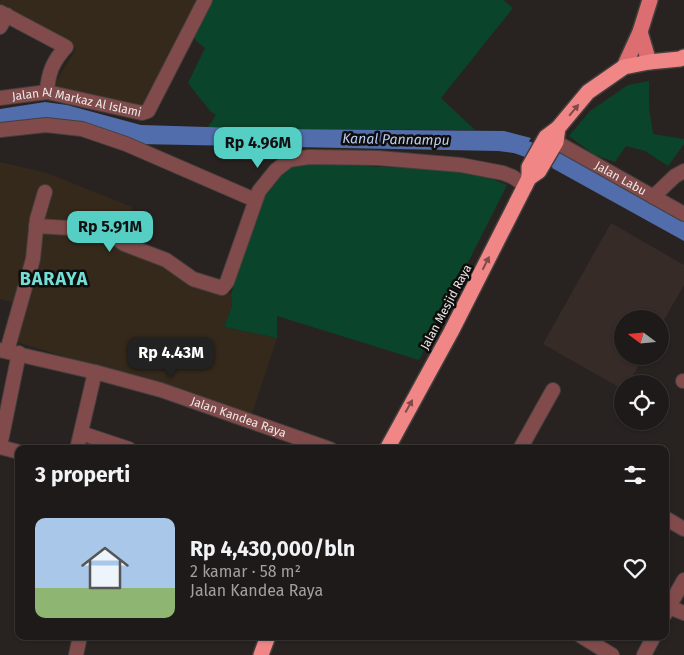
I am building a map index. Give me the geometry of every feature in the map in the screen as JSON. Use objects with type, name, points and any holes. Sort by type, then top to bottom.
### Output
[{"type":"highway","name":"Jalan Mesjid Raya","points":[[388,445],[451,332],[528,182],[539,171],[537,163],[588,92],[624,67],[649,62],[683,59]]},
{"type":"highway","points":[[260,655],[266,640]]},
{"type":"main road","points":[[624,67],[640,32],[650,0]]},
{"type":"main road","points":[[640,32],[649,62]]},
{"type":"street","name":"Jalan Al Markaz Al Islami","points":[[0,98],[47,92],[142,112],[148,111],[206,0]]},
{"type":"street","points":[[2,18],[66,47],[52,66],[48,78],[47,92]]},
{"type":"street","points":[[0,130],[46,125],[82,129],[126,144],[255,200]]},
{"type":"street","name":"Jalan Labu","points":[[552,140],[684,214]]},
{"type":"street","points":[[36,226],[70,228],[90,221],[99,222],[124,244],[166,260],[193,279],[222,288],[226,282],[258,191],[276,170],[289,160],[309,156],[378,158],[476,167],[528,182]]},
{"type":"street","points":[[653,197],[684,170]]},
{"type":"street","points":[[15,451],[0,446],[9,351],[33,259],[36,226],[45,192]]},
{"type":"street","name":"Jalan Kandea Raya","points":[[9,351],[160,390],[318,445]]},
{"type":"street","points":[[79,445],[95,372]]},
{"type":"street","points":[[522,445],[553,390]]},
{"type":"street","points":[[81,433],[117,445]]},
{"type":"street","points":[[669,520],[684,529]]},
{"type":"street","points":[[669,607],[683,583]]},
{"type":"street","points":[[669,610],[684,613]]},
{"type":"street","points":[[76,655],[79,640]]},
{"type":"street","points":[[588,640],[612,655]]},
{"type":"street","points":[[644,655],[652,640]]},
{"type":"shaded area","points":[[0,0],[202,0],[145,109],[52,88],[76,49],[0,9]]},
{"type":"shaded area","points":[[0,162],[47,173],[132,207],[130,238],[177,271],[231,294],[232,306],[224,327],[277,338],[252,414],[7,339],[16,303],[0,299]]},
{"type":"shaded area","points":[[611,223],[684,265],[684,285],[669,311],[614,310],[614,365],[639,365],[633,375],[614,375],[614,384],[543,344]]},
{"type":"green space","points":[[210,0],[503,0],[513,8],[441,98],[475,130],[274,129],[208,127],[216,115],[210,111],[188,83],[205,48],[196,41],[193,33]]},
{"type":"green space","points":[[649,81],[649,108],[653,134],[684,139],[684,144],[668,166],[645,151],[626,146],[615,162],[593,154],[569,136],[590,111],[628,85]]},
{"type":"green space","points":[[299,163],[472,171],[507,185],[419,360],[277,316],[277,338],[224,327],[232,306],[231,294],[264,195],[284,170]]},
{"type":"water","points":[[45,102],[67,105],[141,125],[274,129],[504,131],[531,138],[521,154],[498,151],[136,144],[84,129],[0,128],[0,109]]},
{"type":"water","points":[[560,151],[684,220],[684,241],[552,168]]},
{"type":"waterway","name":"Kanal Pannampu","points":[[505,141],[567,164],[575,169]]},
{"type":"district","name":"BARAYA","points":[[54,279]]}]
